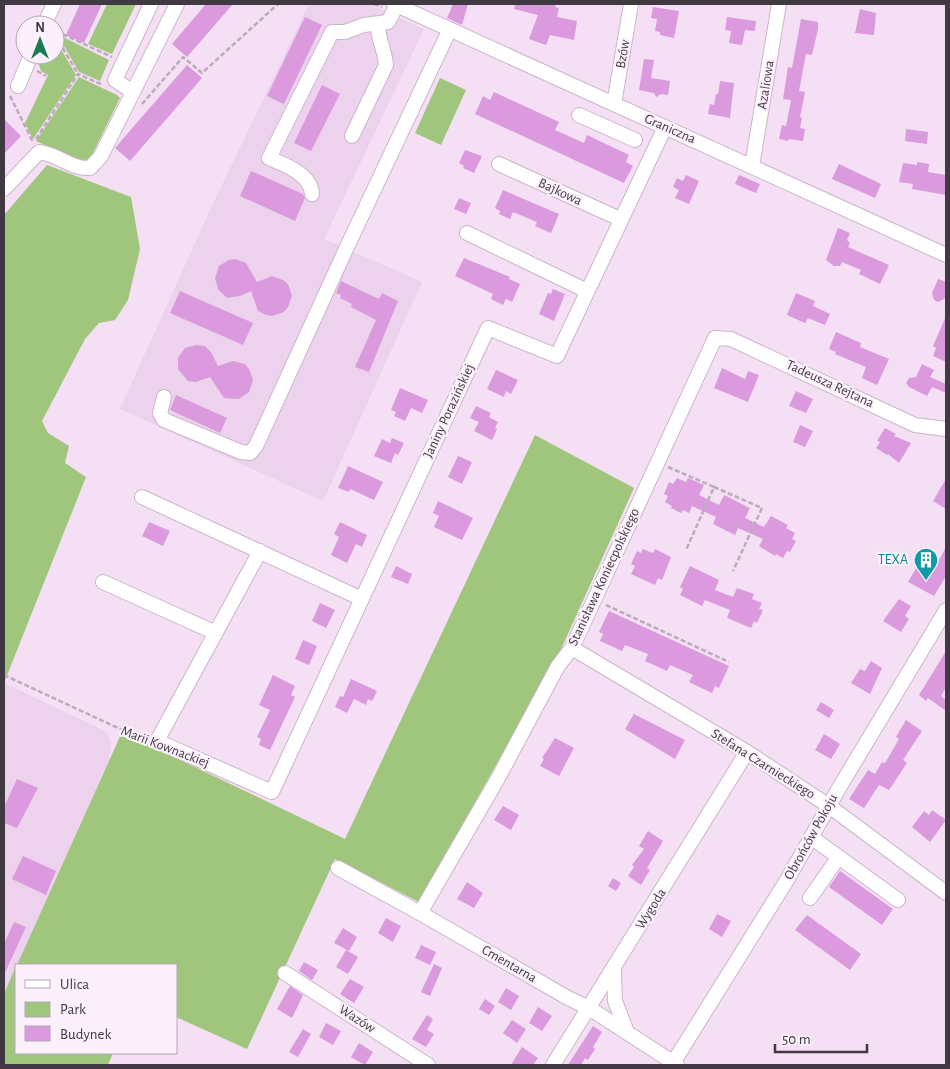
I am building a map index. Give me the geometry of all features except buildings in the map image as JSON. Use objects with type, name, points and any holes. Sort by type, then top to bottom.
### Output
[{"type":"street","points":[[133,92],[115,80],[151,4]]},
{"type":"street","points":[[4,189],[39,152],[46,153],[78,169],[90,168],[101,156],[177,4]]},
{"type":"street","points":[[312,194],[312,186],[305,178],[269,158],[332,32],[345,32],[364,25],[378,25],[388,22],[395,4]]},
{"type":"street","name":"Graniczna","points":[[395,4],[946,254]]},
{"type":"street","name":"Bzów","points":[[614,104],[631,4]]},
{"type":"street","name":"Azaliowa","points":[[752,166],[779,4]]},
{"type":"street","points":[[352,136],[386,65],[385,55],[380,48],[378,25]]},
{"type":"street","points":[[164,397],[160,413],[164,420],[241,452],[250,453],[256,446],[450,29]]},
{"type":"street","points":[[13,89],[26,65]]},
{"type":"street","points":[[579,115],[635,140]]},
{"type":"street","name":"Janiny Porazińskiej","points":[[272,792],[488,328],[557,356],[664,127]]},
{"type":"street","name":"Bajkowa","points":[[499,164],[620,219]]},
{"type":"street","points":[[467,233],[587,291]]},
{"type":"street","name":"Tadeusza Rejtana","points":[[714,338],[731,339],[915,425],[946,429]]},
{"type":"street","name":"Stanisława Koniecpolskiego","points":[[420,913],[497,780],[558,666],[572,648],[714,338]]},
{"type":"street","points":[[142,497],[362,599]]},
{"type":"street","points":[[157,741],[260,551]]},
{"type":"street","points":[[103,582],[216,633]]},
{"type":"street","name":"Obrońców Pokoju","points":[[675,1064],[788,880],[829,806],[946,610]]},
{"type":"street","name":"Stefana Czarnieckiego","points":[[572,648],[747,752],[829,806],[946,893]]},
{"type":"street","name":"Marii Kownackiej","points":[[157,741],[272,792]]},
{"type":"street","name":"Wygoda","points":[[553,1065],[747,752]]},
{"type":"street","points":[[812,837],[838,858],[898,900]]},
{"type":"street","points":[[810,898],[838,858]]},
{"type":"street","name":"Cmentarna","points":[[338,868],[589,1008],[675,1064]]},
{"type":"street","points":[[614,969],[615,1001],[627,1032]]},
{"type":"street","name":"Wazów","points":[[285,973],[428,1065]]},
{"type":"path","points":[[139,109],[183,56],[202,73],[278,4]]},
{"type":"path","points":[[65,36],[122,62]]},
{"type":"path","points":[[65,52],[78,74],[111,89]]},
{"type":"path","points":[[34,145],[78,74]]},
{"type":"path","points":[[13,89],[34,145]]},
{"type":"path","points":[[34,145],[39,145]]},
{"type":"path","points":[[665,466],[762,508],[733,572]]},
{"type":"path","points":[[686,550],[714,487]]},
{"type":"path","points":[[603,603],[729,662]]},
{"type":"path","name":"Marii Kownackiej","points":[[4,675],[144,741],[157,741]]},
{"type":"shaded area","points":[[309,4],[369,4],[424,29],[324,239],[422,282],[323,501],[120,409],[210,210]]},
{"type":"shaded area","points":[[4,683],[107,732],[111,745],[109,759],[17,964],[15,964],[15,969],[4,994]]},
{"type":"green space","points":[[107,4],[136,4],[112,54],[88,44]]},
{"type":"green space","points":[[65,38],[109,60],[100,81],[79,72],[65,48]]},
{"type":"green space","points":[[65,56],[76,75],[33,139],[25,123],[48,75],[41,71],[39,65],[65,65]]},
{"type":"green space","points":[[79,77],[120,98],[92,155],[88,160],[80,161],[36,141]]},
{"type":"green space","points":[[440,78],[466,90],[441,145],[415,133]]},
{"type":"green space","points":[[47,165],[131,197],[140,249],[128,300],[115,320],[99,323],[85,339],[42,421],[48,433],[69,446],[65,463],[86,477],[4,683],[4,215]]},
{"type":"green space","points":[[535,435],[634,488],[562,647],[419,902],[335,859],[247,1049],[178,1018],[178,964],[17,964],[122,732],[345,839]]},
{"type":"green space","points":[[15,968],[15,1054],[113,1054],[108,1065],[4,1065],[4,994]]},
{"type":"place","name":"TEXA","points":[[926,581]]}]
